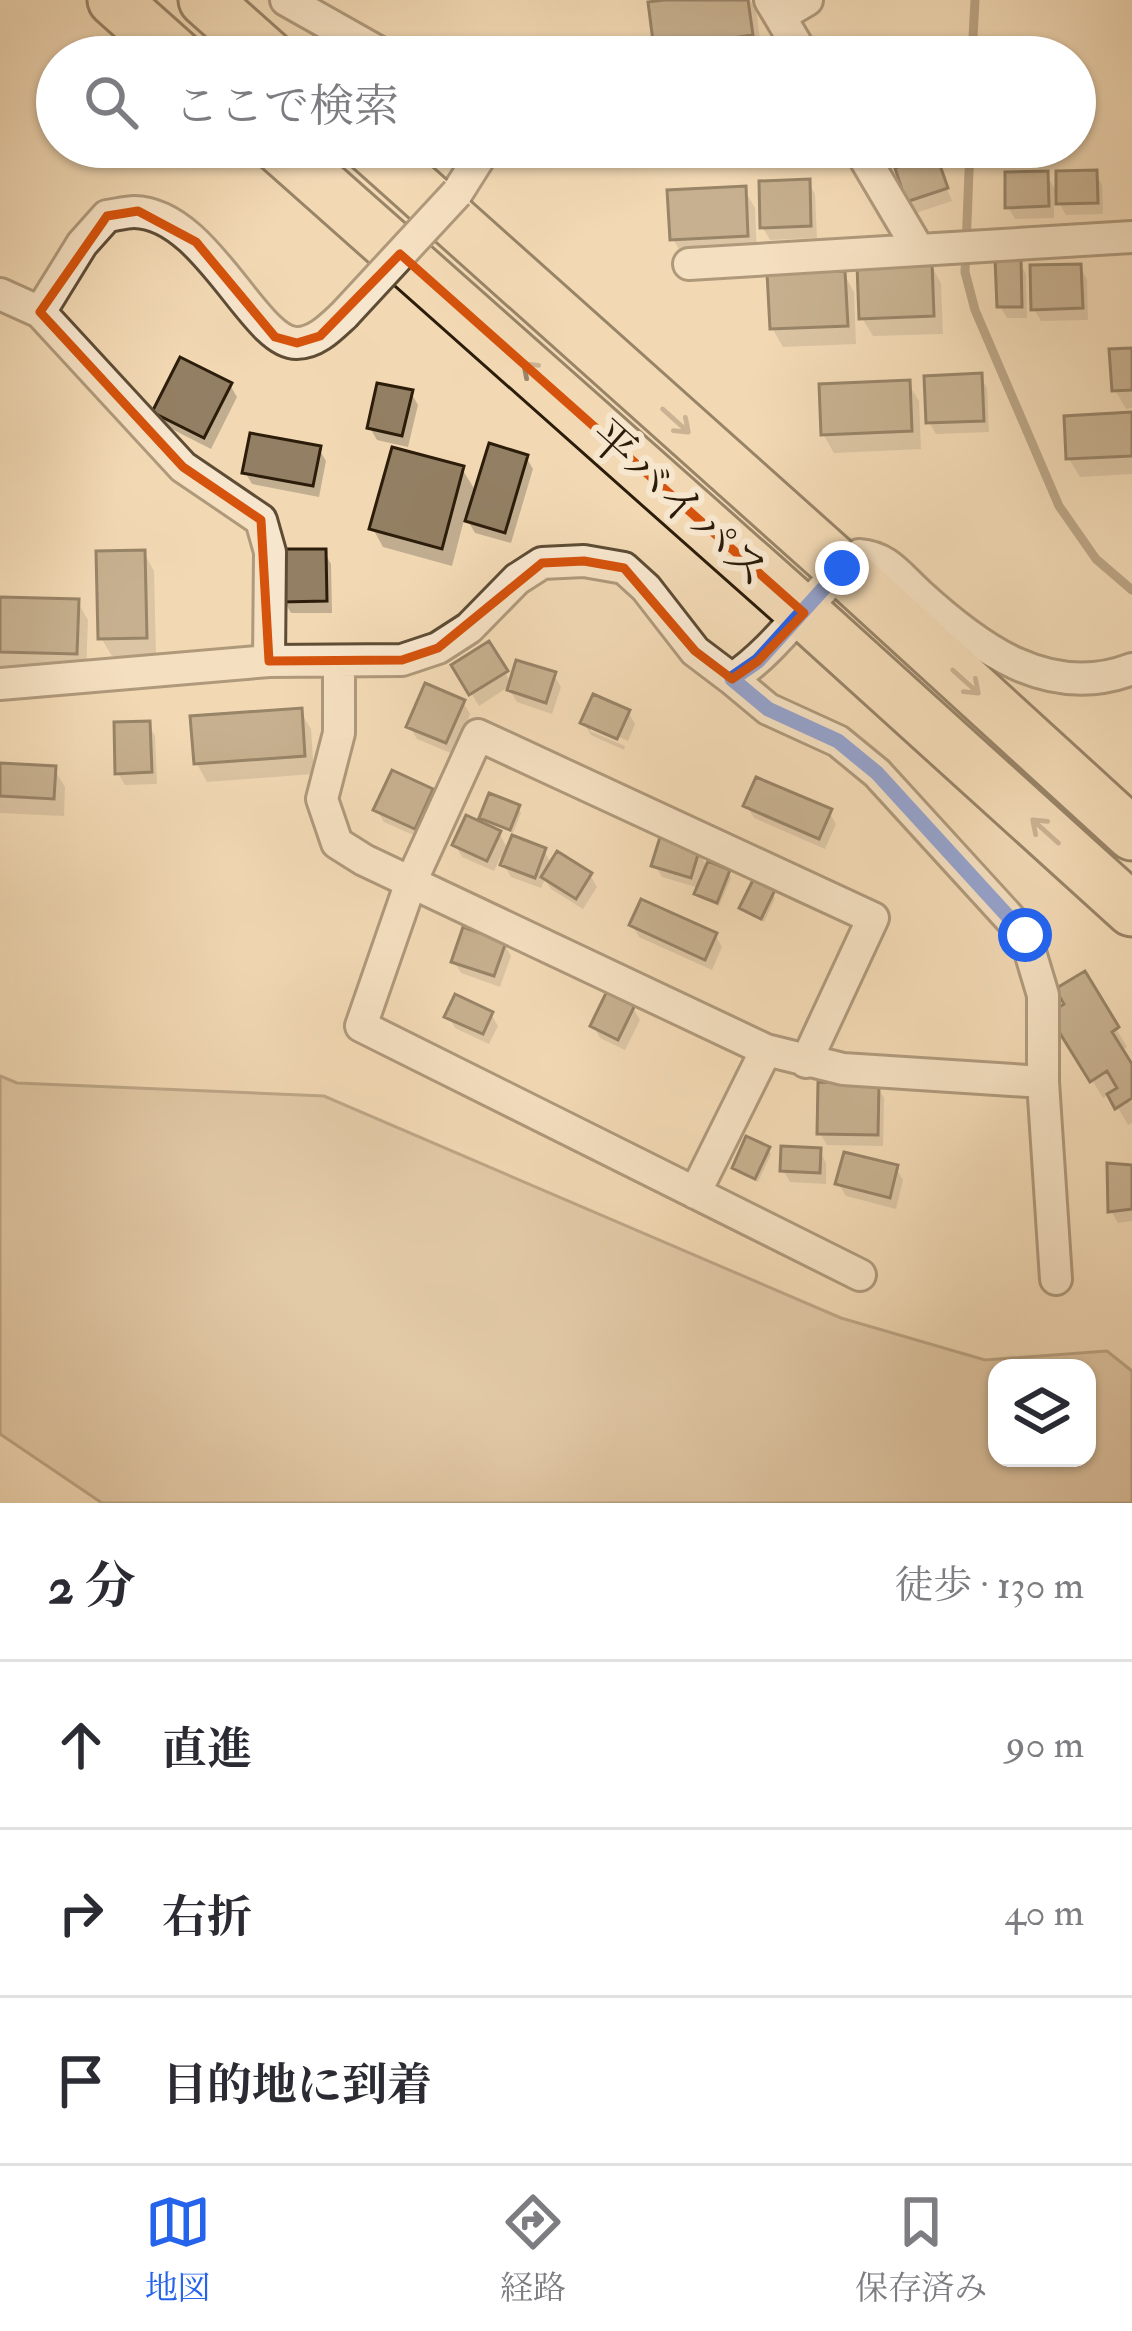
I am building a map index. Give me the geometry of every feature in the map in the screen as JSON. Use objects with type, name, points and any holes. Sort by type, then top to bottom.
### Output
[{"type":"highway","points":[[114,0],[154,36]]},
{"type":"highway","points":[[205,0],[245,36]]},
{"type":"highway","name":"平バイパス","points":[[303,168],[1132,910]]},
{"type":"highway","name":"平バイパス","points":[[394,168],[1132,834]]},
{"type":"street","points":[[286,0],[350,36]]},
{"type":"street","points":[[792,36],[775,8],[807,0]]},
{"type":"street","points":[[40,312],[82,244],[106,216],[138,211],[196,242],[275,337],[297,344],[320,336],[344,315],[457,193],[473,168]]},
{"type":"street","points":[[870,168],[917,247]]},
{"type":"street","points":[[689,264],[1132,237]]},
{"type":"street","points":[[0,294],[40,312],[183,467],[261,520],[270,552],[269,661]]},
{"type":"street","points":[[732,679],[758,661],[842,568],[860,555],[880,557],[967,635],[1023,669],[1076,681],[1132,669]]},
{"type":"street","points":[[0,684],[269,661],[402,660],[438,648],[470,628],[517,579],[542,563],[584,561],[624,568],[646,588],[694,651],[768,709],[838,741],[877,773],[1025,935],[1043,995],[1043,1082],[1055,1279]]},
{"type":"street","points":[[339,661],[339,733],[322,799],[337,843],[766,1050],[843,1070],[1043,1082]]},
{"type":"street","points":[[806,1062],[874,918],[478,735],[411,882],[361,1026],[860,1275]]},
{"type":"street","points":[[694,1193],[766,1050]]},
{"type":"highlighted area","points":[[138,211],[196,242],[275,337],[297,343],[320,336],[400,254],[804,613],[758,661],[732,679],[695,651],[624,568],[584,561],[542,563],[438,648],[402,660],[269,661],[261,520],[183,467],[40,312],[107,216]]},
{"type":"shaded area","points":[[0,1076],[17,1083],[324,1096],[841,1318],[988,1360],[988,1467],[1096,1467],[1096,1359],[999,1359],[1107,1351],[1132,1371],[1132,1503],[102,1503],[0,1434]]},
{"type":"building","points":[[748,0],[753,35],[652,36],[648,2]]},
{"type":"building","points":[[895,168],[941,168],[948,188],[906,202]]},
{"type":"building","points":[[1097,170],[1098,203],[1056,204],[1056,171]]},
{"type":"building","points":[[1048,171],[1049,206],[1005,208],[1005,172]]},
{"type":"building","points":[[810,179],[811,226],[760,228],[759,181]]},
{"type":"building","points":[[746,186],[748,236],[670,240],[667,190]]},
{"type":"building","points":[[995,259],[1021,259],[1022,307],[997,307]]},
{"type":"building","points":[[932,262],[934,316],[859,319],[857,265]]},
{"type":"building","points":[[1081,264],[1083,308],[1031,310],[1030,265]]},
{"type":"building","points":[[845,271],[848,326],[770,329],[767,273]]},
{"type":"building","points":[[1132,348],[1132,390],[1112,391],[1109,349]]},
{"type":"building","points":[[180,357],[232,383],[204,438],[152,412]]},
{"type":"building","points":[[982,373],[984,421],[926,423],[924,376]]},
{"type":"building","points":[[910,380],[912,431],[821,435],[819,384]]},
{"type":"building","points":[[377,383],[413,390],[402,436],[367,428]]},
{"type":"building","points":[[1132,412],[1132,456],[1066,459],[1064,416]]},
{"type":"building","points":[[250,433],[321,446],[313,486],[242,473]]},
{"type":"building","points":[[489,443],[528,455],[505,533],[465,521]]},
{"type":"building","points":[[392,447],[464,466],[442,549],[369,529]]},
{"type":"building","points":[[281,549],[326,549],[327,601],[281,602]]},
{"type":"building","points":[[145,550],[147,638],[98,639],[96,551]]},
{"type":"building","points":[[0,597],[79,599],[77,654],[0,652]]},
{"type":"building","points":[[489,641],[508,671],[469,695],[451,665]]},
{"type":"building","points":[[516,660],[556,672],[546,703],[507,690]]},
{"type":"building","points":[[425,683],[465,700],[446,743],[406,727]]},
{"type":"building","points":[[593,694],[630,710],[617,739],[580,723]]},
{"type":"building","points":[[302,708],[305,756],[194,764],[190,716]]},
{"type":"building","points":[[150,721],[152,772],[115,774],[114,722]]},
{"type":"building","points":[[0,763],[56,766],[54,799],[0,796]]},
{"type":"building","points":[[392,770],[433,789],[415,829],[373,810]]},
{"type":"building","points":[[756,777],[832,809],[819,839],[743,806]]},
{"type":"building","points":[[489,793],[520,805],[510,830],[479,818]]},
{"type":"building","points":[[466,815],[501,831],[487,861],[452,845]]},
{"type":"building","points":[[512,835],[546,848],[535,878],[500,865]]},
{"type":"building","points":[[660,837],[700,848],[691,878],[651,866]]},
{"type":"building","points":[[557,851],[592,873],[576,899],[541,877]]},
{"type":"building","points":[[708,861],[730,870],[717,903],[694,894]]},
{"type":"building","points":[[753,880],[775,890],[761,919],[739,908]]},
{"type":"building","points":[[641,899],[717,933],[705,960],[629,925]]},
{"type":"building","points":[[463,927],[506,942],[494,976],[451,962]]},
{"type":"building","points":[[1085,971],[1119,1027],[1112,1032],[1132,1064],[1132,1098],[1115,1109],[1107,1094],[1117,1088],[1107,1071],[1090,1082],[1048,1014],[1064,1004],[1055,989]]},
{"type":"building","points":[[607,991],[635,1005],[618,1040],[590,1026]]},
{"type":"building","points":[[455,994],[493,1012],[483,1034],[444,1017]]},
{"type":"building","points":[[818,1082],[879,1083],[878,1135],[817,1134]]},
{"type":"building","points":[[746,1136],[770,1147],[755,1179],[732,1168]]},
{"type":"building","points":[[781,1146],[821,1148],[820,1173],[780,1171]]},
{"type":"building","points":[[844,1152],[898,1165],[890,1198],[835,1184]]},
{"type":"building","points":[[1107,1163],[1132,1165],[1132,1209],[1108,1212]]},
{"type":"waterway","points":[[973,36],[975,0]]},
{"type":"waterway","points":[[969,168],[965,272],[975,310],[1059,506],[1096,559],[1132,590]]},
{"type":"route","points":[[842,568],[758,661],[732,679],[768,709],[838,741],[877,773],[1025,935]]}]
